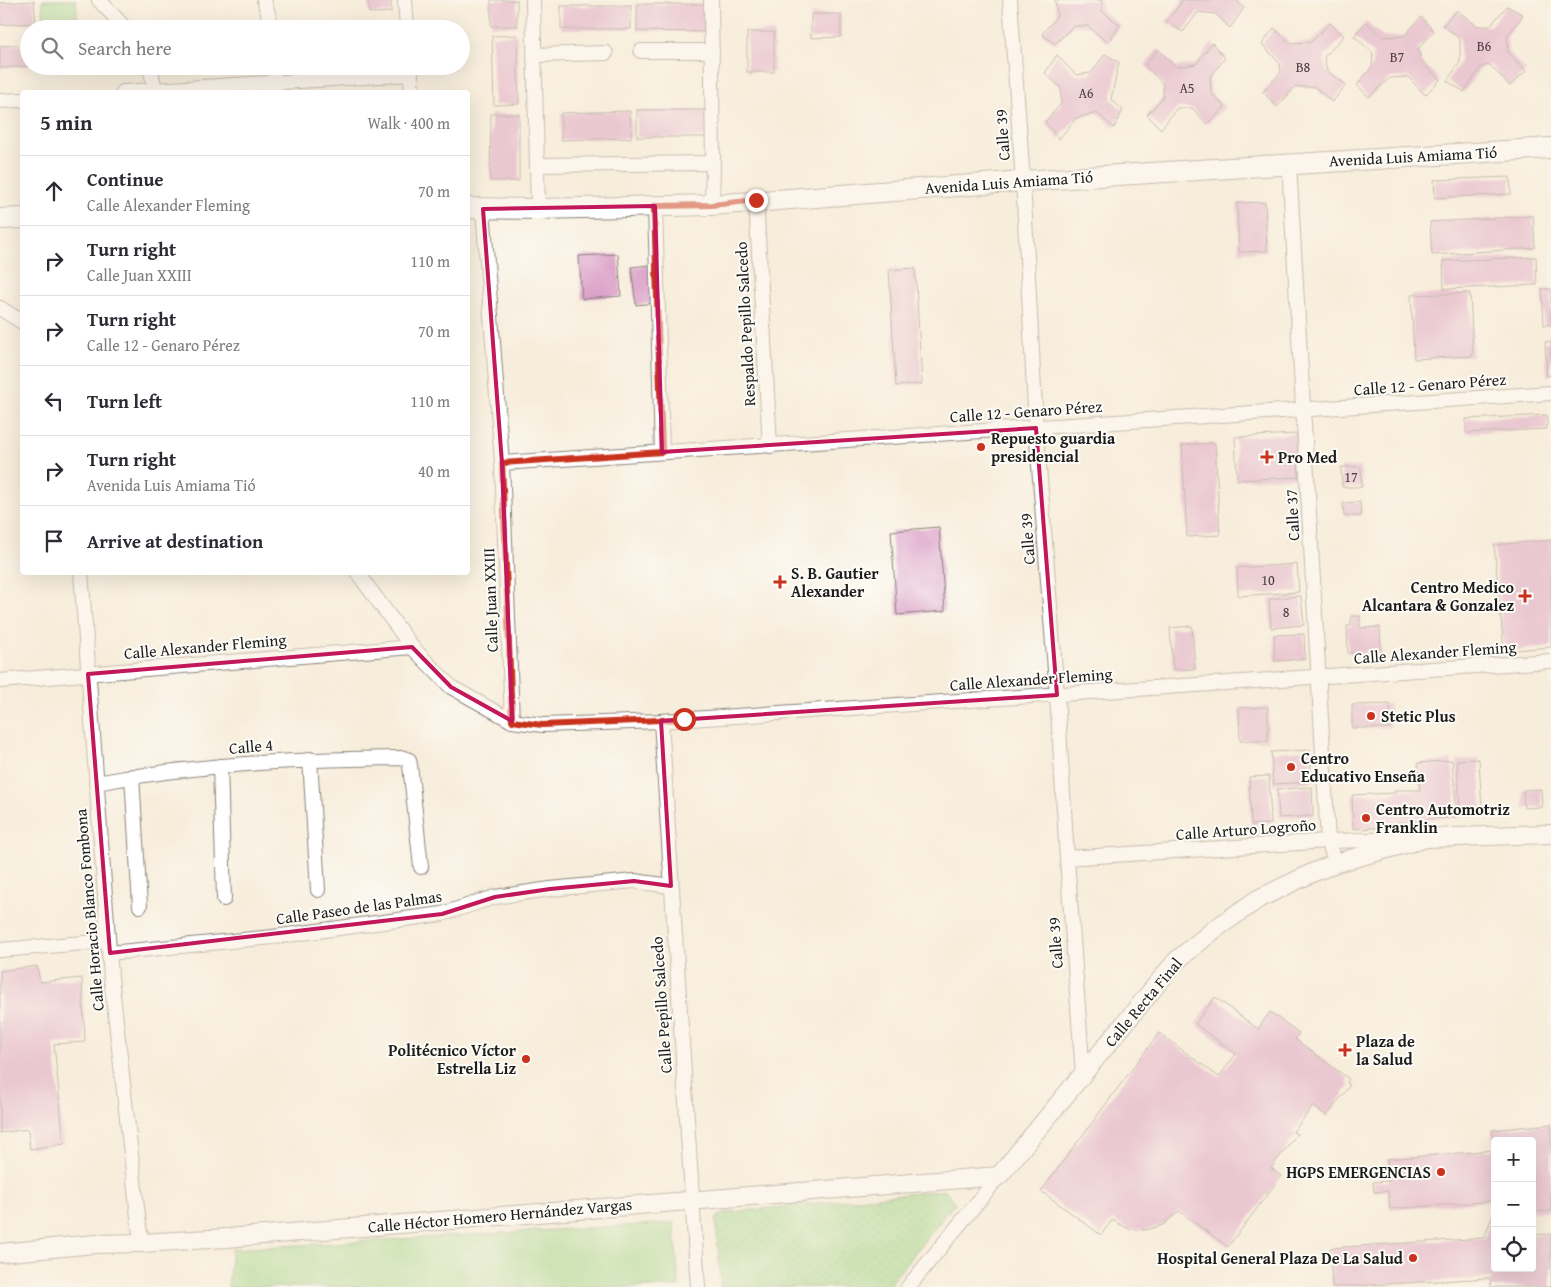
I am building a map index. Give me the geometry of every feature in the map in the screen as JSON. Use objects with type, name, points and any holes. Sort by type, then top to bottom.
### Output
[{"type":"main road","name":"Avenida Luis Amiama Tió","points":[[475,209],[538,210],[712,205],[756,200],[1023,181],[1551,148]]},
{"type":"main road","points":[[0,219],[20,218]]},
{"type":"street","points":[[99,0],[118,20]]},
{"type":"street","points":[[264,0],[270,20]]},
{"type":"street","points":[[405,0],[406,20]]},
{"type":"street","points":[[533,0],[538,210]]},
{"type":"street","points":[[711,0],[712,205]]},
{"type":"street","name":"Calle 39","points":[[1010,0],[1023,181],[1036,428],[1057,695],[1083,1075]]},
{"type":"street","points":[[641,51],[712,51]]},
{"type":"street","points":[[534,55],[606,53]]},
{"type":"street","points":[[152,75],[155,90],[275,83],[358,75]]},
{"type":"street","points":[[275,75],[275,83]]},
{"type":"street","points":[[410,75],[412,90]]},
{"type":"street","points":[[0,101],[20,100]]},
{"type":"street","points":[[538,165],[713,163]]},
{"type":"street","name":"Calle 37","points":[[1289,163],[1328,841],[1336,863]]},
{"type":"street","name":"Respaldo Pepillo Salcedo","points":[[756,200],[770,446]]},
{"type":"street","points":[[654,206],[662,452]]},
{"type":"street","name":"Calle Juan XXIII","points":[[475,209],[502,463],[512,721]]},
{"type":"street","points":[[0,308],[20,321]]},
{"type":"street","name":"Calle 12 - Genaro Pérez","points":[[502,463],[1304,411],[1551,393]]},
{"type":"street","name":"Calle Horacio Blanco Fombona","points":[[81,575],[109,947],[141,1243]]},
{"type":"street","points":[[360,575],[412,647],[451,687],[512,721]]},
{"type":"street","name":"Calle Alexander Fleming","points":[[0,681],[412,647]]},
{"type":"street","name":"Calle Alexander Fleming","points":[[512,721],[542,725],[661,721],[1551,661]]},
{"type":"street","name":"Calle Pepillo Salcedo","points":[[661,721],[698,1287]]},
{"type":"street","name":"Calle 4","points":[[96,784],[132,776],[220,766],[310,759],[404,758],[409,760],[421,867]]},
{"type":"street","points":[[310,759],[318,890]]},
{"type":"street","points":[[220,766],[224,899]]},
{"type":"street","points":[[132,776],[140,906]]},
{"type":"street","name":"Calle Recta Final","points":[[908,1287],[1176,961],[1214,929],[1258,899],[1312,872],[1336,863],[1427,838],[1551,834]]},
{"type":"street","name":"Calle Arturo Logroño","points":[[1067,858],[1328,841],[1427,838]]},
{"type":"street","name":"Calle Paseo de las Palmas","points":[[0,950],[109,947],[273,937],[442,914],[496,897],[550,888],[634,880],[671,886]]},
{"type":"street","name":"Calle Héctor Homero Hernández Vargas","points":[[0,1253],[95,1244],[141,1243],[999,1176]]},
{"type":"highlighted area","points":[[655,206],[662,452],[1036,428],[1057,695],[661,721],[671,886],[634,881],[550,889],[495,897],[442,914],[110,953],[88,674],[412,647],[451,687],[512,721],[502,463],[483,209]]},
{"type":"green space","points":[[42,0],[76,0],[77,20],[44,20]]},
{"type":"green space","points":[[945,1190],[955,1203],[887,1287],[721,1287],[716,1219],[723,1213]]},
{"type":"green space","points":[[674,1223],[679,1287],[228,1287],[232,1249]]},
{"type":"building","points":[[368,0],[391,0],[391,12],[369,13]]},
{"type":"building","points":[[491,0],[517,0],[517,26],[491,26]]},
{"type":"building","points":[[1055,0],[1102,0],[1102,11],[1120,25],[1108,43],[1088,26],[1073,26],[1055,44],[1042,34],[1057,16]]},
{"type":"building","points":[[1181,0],[1236,0],[1244,8],[1230,28],[1216,14],[1198,12],[1183,32],[1166,22],[1181,3]]},
{"type":"building","points":[[34,1],[36,20],[20,20],[20,24],[0,25],[0,3]]},
{"type":"building","points":[[637,4],[706,4],[706,32],[637,31]]},
{"type":"building","points":[[561,6],[631,6],[631,29],[561,29]]},
{"type":"building","points":[[1507,6],[1523,15],[1507,36],[1508,52],[1526,71],[1510,86],[1490,65],[1481,67],[1464,92],[1447,81],[1460,62],[1460,39],[1443,25],[1457,10],[1477,26],[1490,26]]},
{"type":"building","points":[[811,14],[841,14],[841,37],[811,38]]},
{"type":"building","points":[[1421,17],[1434,31],[1418,49],[1421,61],[1440,80],[1425,95],[1408,77],[1390,78],[1369,97],[1357,85],[1372,67],[1373,53],[1354,36],[1366,22],[1383,37],[1404,36]]},
{"type":"building","points":[[1330,23],[1344,36],[1324,57],[1327,71],[1346,85],[1332,102],[1315,87],[1295,87],[1277,107],[1263,92],[1281,72],[1280,64],[1262,44],[1274,28],[1290,43],[1311,42]]},
{"type":"building","points":[[747,32],[774,32],[774,72],[747,72]]},
{"type":"building","points":[[517,35],[519,104],[494,105],[492,36]]},
{"type":"building","points":[[1212,43],[1225,58],[1210,77],[1211,93],[1225,107],[1207,124],[1192,108],[1177,108],[1161,129],[1147,115],[1163,97],[1163,84],[1145,65],[1158,49],[1176,67],[1196,64]]},
{"type":"building","points":[[20,45],[20,67],[0,68],[0,46]]},
{"type":"building","points":[[1105,54],[1119,62],[1111,99],[1123,110],[1114,128],[1097,113],[1076,118],[1059,139],[1045,122],[1061,104],[1061,88],[1045,73],[1057,55],[1076,75],[1091,73]]},
{"type":"building","points":[[637,110],[708,110],[708,137],[637,137]]},
{"type":"building","points":[[630,111],[631,138],[561,140],[561,113]]},
{"type":"building","points":[[491,114],[519,114],[519,181],[490,181]]},
{"type":"building","points":[[1510,177],[1511,194],[1435,198],[1434,180]]},
{"type":"building","points":[[1265,202],[1267,251],[1239,252],[1237,203]]},
{"type":"building","points":[[1533,216],[1535,248],[1432,255],[1430,222]]},
{"type":"building","points":[[618,254],[621,296],[582,299],[579,256]]},
{"type":"building","points":[[1536,257],[1537,285],[1444,289],[1443,261]]},
{"type":"building","points":[[650,265],[655,303],[636,305],[631,267]]},
{"type":"building","points":[[915,268],[922,384],[896,386],[889,270]]},
{"type":"building","points":[[1542,289],[1551,289],[1551,325],[1544,325]]},
{"type":"building","points":[[1470,293],[1473,356],[1414,359],[1411,295]]},
{"type":"building","points":[[1545,342],[1551,342],[1551,375],[1547,376]]},
{"type":"building","points":[[1547,415],[1547,429],[1466,433],[1466,419]]},
{"type":"building","name":"Pro Med","points":[[1297,434],[1299,477],[1237,480],[1235,437]]},
{"type":"building","points":[[1215,443],[1220,535],[1187,537],[1182,445]]},
{"type":"building","points":[[1341,467],[1361,467],[1362,487],[1342,487]]},
{"type":"building","points":[[1360,502],[1361,516],[1344,516],[1343,503]]},
{"type":"building","points":[[939,527],[945,611],[897,615],[891,531]]},
{"type":"building","name":"Centro Medico Alcantara & Gonzalez","points":[[1551,540],[1551,647],[1504,651],[1494,545]]},
{"type":"building","points":[[1297,564],[1299,592],[1238,596],[1237,568]]},
{"type":"building","points":[[1301,596],[1304,625],[1271,628],[1269,599]]},
{"type":"building","points":[[1351,616],[1360,616],[1360,628],[1380,627],[1381,652],[1348,653],[1347,626],[1351,626]]},
{"type":"building","points":[[1192,626],[1195,669],[1173,670],[1170,628]]},
{"type":"building","points":[[1304,634],[1305,659],[1275,661],[1274,635]]},
{"type":"building","name":"Stetic Plus","points":[[1390,704],[1391,728],[1352,728],[1352,705]]},
{"type":"building","points":[[1268,707],[1268,741],[1240,741],[1239,708]]},
{"type":"building","name":"Centro Educativo Enseña","points":[[1310,750],[1311,782],[1273,784],[1271,752]]},
{"type":"building","points":[[1479,759],[1482,810],[1460,812],[1457,760]]},
{"type":"building","points":[[1452,760],[1457,817],[1396,823],[1396,827],[1353,829],[1352,795],[1395,793],[1395,790],[1420,790],[1418,763]]},
{"type":"building","points":[[1269,776],[1271,824],[1251,825],[1249,777]]},
{"type":"building","points":[[1312,787],[1313,816],[1279,818],[1277,789]]},
{"type":"building","points":[[1541,789],[1542,807],[1524,808],[1523,790]]},
{"type":"building","points":[[37,966],[40,982],[82,978],[85,1042],[54,1044],[64,1144],[30,1149],[28,1129],[0,1133],[0,971]]},
{"type":"building","points":[[1215,997],[1258,1029],[1270,1012],[1299,1033],[1295,1039],[1349,1079],[1347,1083],[1350,1085],[1327,1116],[1313,1106],[1293,1132],[1297,1134],[1271,1168],[1281,1176],[1228,1247],[1179,1211],[1163,1225],[1146,1230],[1129,1229],[1112,1220],[1101,1235],[1041,1191],[1159,1033],[1219,1077],[1236,1054],[1195,1024]]},
{"type":"building","points":[[1551,1124],[1551,1211],[1536,1212],[1536,1137],[1492,1137],[1492,1130]]},
{"type":"building","name":"HGPS EMERGENCIAS","points":[[1491,1150],[1491,1201],[1390,1209],[1388,1191],[1374,1192],[1373,1182],[1389,1181],[1387,1159]]},
{"type":"building","name":"Hospital General Plaza De La Salud","points":[[1491,1220],[1491,1272],[1536,1272],[1536,1235],[1551,1234],[1551,1287],[1491,1287],[1490,1278],[1332,1287],[1330,1248],[1484,1238]]},
{"type":"place","name":"Repuesto guardia presidencial","points":[[981,447]]},
{"type":"place","name":"Pro Med","points":[[1267,457]]},
{"type":"place","name":"S. B. Gautier Alexander","points":[[780,582]]},
{"type":"place","name":"Centro Medico Alcantara & Gonzalez","points":[[1525,596]]},
{"type":"place","name":"Stetic Plus","points":[[1371,716]]},
{"type":"place","name":"Centro Educativo Enseña","points":[[1291,767]]},
{"type":"place","name":"Centro Automotriz Franklin","points":[[1366,818]]},
{"type":"place","name":"Plaza de la Salud","points":[[1345,1050]]},
{"type":"place","name":"Politécnico Víctor Estrella Liz","points":[[526,1059]]},
{"type":"place","name":"HGPS EMERGENCIAS","points":[[1441,1172]]},
{"type":"place","name":"Hospital General Plaza De La Salud","points":[[1413,1258]]},
{"type":"route","points":[[684,719],[542,725],[512,721],[502,463],[662,452],[654,206],[712,205],[756,200]]}]
